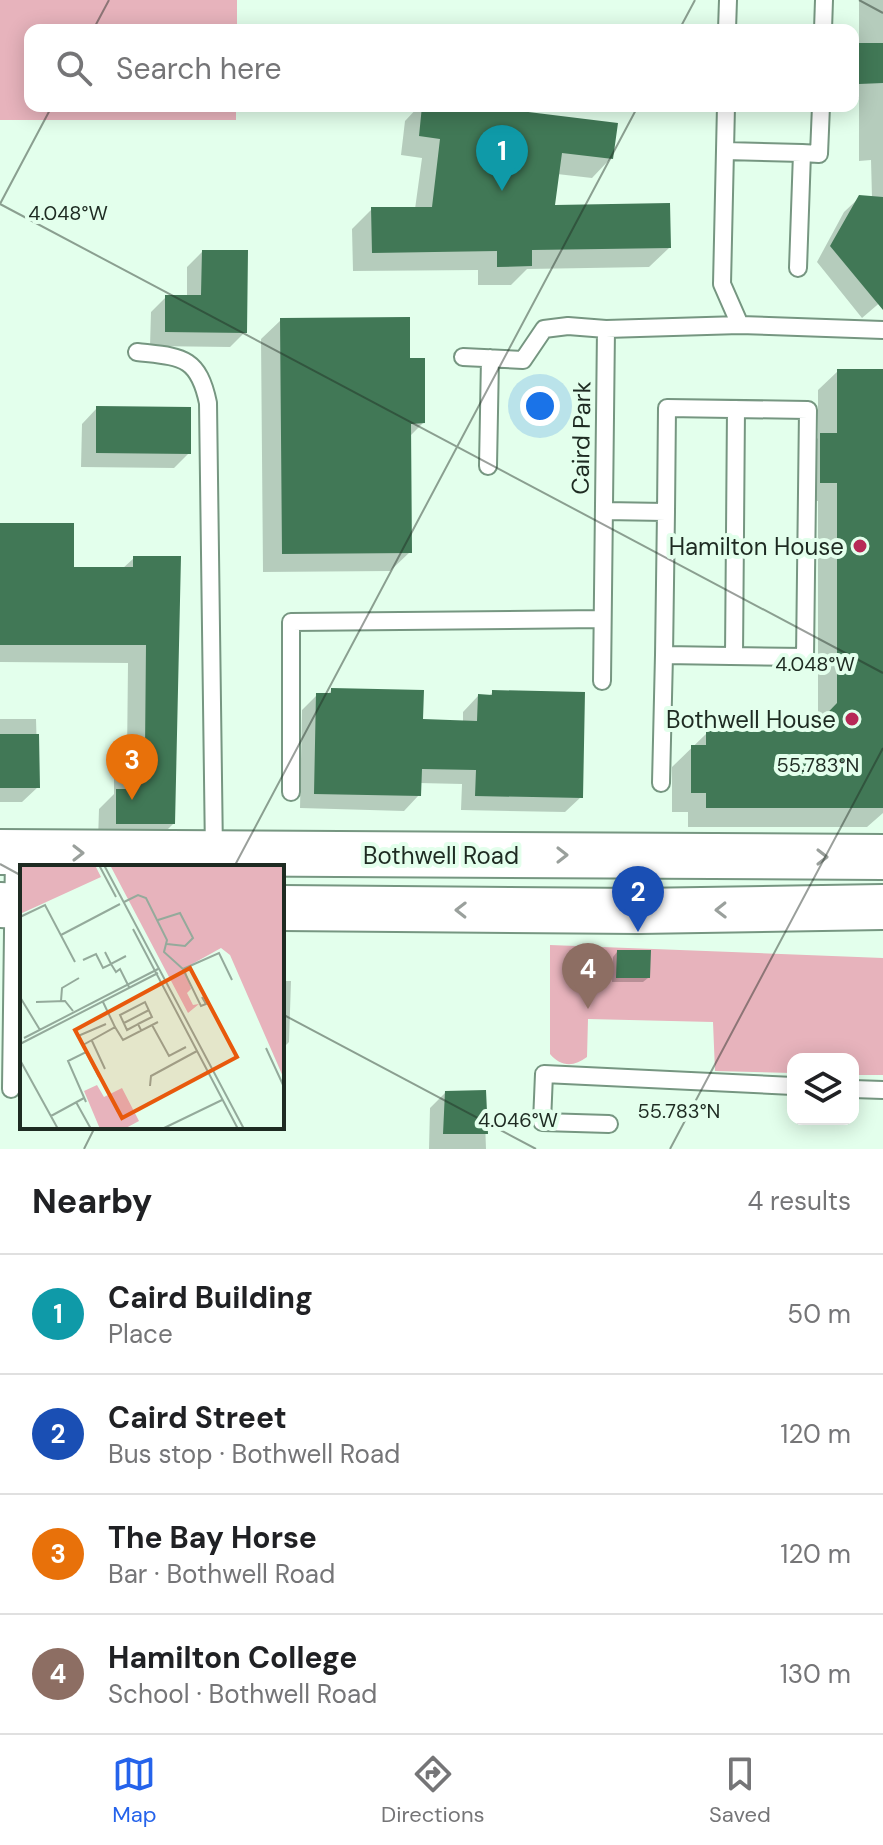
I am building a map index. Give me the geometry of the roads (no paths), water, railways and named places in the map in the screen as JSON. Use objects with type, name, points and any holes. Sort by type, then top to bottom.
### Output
[{"type":"main road","name":"Bothwell Road","points":[[7,852],[214,860],[883,857]]},
{"type":"main road","points":[[284,908],[639,911],[883,907]]},
{"type":"lane","points":[[727,24],[728,0]]},
{"type":"lane","points":[[823,24],[824,0]]},
{"type":"lane","points":[[726,112],[722,284],[740,325]]},
{"type":"lane","points":[[725,151],[819,154],[821,112]]},
{"type":"lane","points":[[798,268],[802,153]]},
{"type":"lane","points":[[463,357],[523,360],[544,329],[568,326],[606,329],[740,325],[883,330]]},
{"type":"lane","name":"Caird Park","points":[[602,681],[606,329]]},
{"type":"lane","points":[[137,352],[173,356],[193,365],[204,381],[208,403],[214,860]]},
{"type":"lane","points":[[488,466],[490,358]]},
{"type":"lane","points":[[661,783],[667,408],[808,410],[805,657],[664,655]]},
{"type":"lane","points":[[734,656],[736,409]]},
{"type":"lane","points":[[604,511],[666,512]]},
{"type":"lane","points":[[291,792],[291,622],[602,619]]},
{"type":"lane","points":[[7,852],[12,906],[11,1089]]},
{"type":"lane","points":[[609,1124],[542,1122],[544,1074],[787,1086]]},
{"type":"lane","points":[[859,1089],[883,1090]]},
{"type":"place","name":"Caird Building","points":[[502,191]]},
{"type":"place","name":"Hamilton House","points":[[860,546]]},
{"type":"place","name":"Bothwell House","points":[[852,719]]},
{"type":"place","name":"The Bay Horse","points":[[132,800]]},
{"type":"place","name":"Caird Street","points":[[638,932]]},
{"type":"place","name":"Hamilton College","points":[[588,1009]]}]
